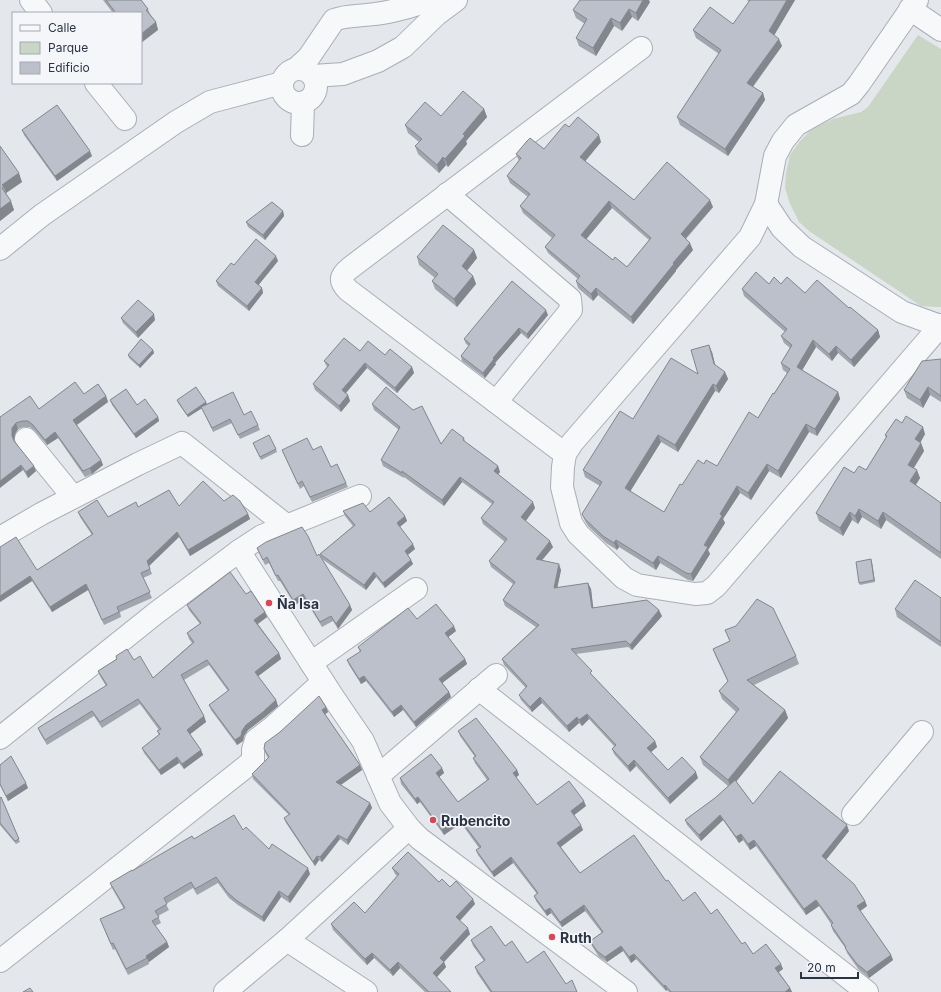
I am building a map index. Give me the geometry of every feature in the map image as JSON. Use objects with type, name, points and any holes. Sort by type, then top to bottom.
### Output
[{"type":"street","points":[[31,0],[40,12]]},
{"type":"street","points":[[297,76],[316,82],[314,95],[303,103],[296,103],[290,100],[285,96],[283,90],[297,76],[334,20],[408,8],[430,0]]},
{"type":"street","points":[[0,249],[42,215],[176,122],[210,102],[297,76],[343,74],[378,61],[403,47],[436,15],[456,0]]},
{"type":"street","points":[[766,204],[782,228],[802,247],[902,312],[940,326],[716,586],[707,593],[695,594],[637,585],[624,578],[578,534],[571,523],[562,487],[565,454],[572,443],[750,237],[766,204],[775,156],[783,141],[796,125],[851,94],[913,5],[941,30]]},
{"type":"street","points":[[565,454],[348,290],[342,283],[342,280],[345,271],[641,48]]},
{"type":"street","points":[[97,84],[125,119]]},
{"type":"street","points":[[302,135],[303,103]]},
{"type":"street","points":[[447,194],[570,299],[571,310],[496,402]]},
{"type":"street","points":[[26,439],[73,497]]},
{"type":"street","points":[[0,538],[40,514],[182,443],[287,526]]},
{"type":"street","points":[[0,738],[156,613],[238,551],[262,536],[360,496]]},
{"type":"street","points":[[238,551],[363,741],[390,803],[409,828],[420,839],[626,992]]},
{"type":"street","points":[[311,663],[416,589]]},
{"type":"street","points":[[378,776],[496,675]]},
{"type":"street","points":[[0,961],[253,761],[253,750],[256,740],[273,727],[323,682]]},
{"type":"street","points":[[479,689],[867,992]]},
{"type":"street","points":[[853,814],[922,732]]},
{"type":"street","points":[[225,992],[287,940],[409,828]]},
{"type":"street","points":[[287,940],[366,992]]},
{"type":"green space","points":[[918,35],[941,49],[941,307],[921,306],[809,231],[799,222],[790,204],[785,188],[786,173],[790,155],[800,141],[810,131],[833,119],[861,112],[868,107]]},
{"type":"building","points":[[106,0],[141,0],[148,9],[146,10],[156,22],[142,33],[142,12],[115,12]]},
{"type":"building","points":[[580,0],[643,0],[636,13],[629,9],[620,23],[611,18],[593,48],[576,38],[587,19],[573,10]]},
{"type":"building","points":[[750,0],[787,0],[769,31],[779,39],[747,83],[763,93],[725,149],[677,117],[721,50],[693,30],[710,7],[733,24]]},
{"type":"building","points":[[463,91],[484,109],[463,134],[465,136],[445,159],[443,157],[437,165],[415,146],[422,139],[405,125],[425,102],[441,116]]},
{"type":"building","points":[[57,105],[90,151],[55,176],[22,130]]},
{"type":"building","points":[[578,117],[599,135],[580,157],[634,200],[667,162],[710,200],[681,234],[690,243],[631,317],[596,288],[591,294],[576,281],[580,276],[545,247],[555,235],[520,206],[530,194],[507,176],[521,158],[516,154],[530,138],[544,149],[565,124],[569,127]],"holes":[[[609,201],[651,238],[627,267],[615,257],[613,260],[581,235]]]},
{"type":"building","points":[[0,146],[19,173],[2,185],[4,187],[2,188],[11,201],[0,209]]},
{"type":"building","points":[[272,202],[283,211],[263,235],[246,222]]},
{"type":"building","points":[[443,225],[474,250],[462,266],[473,276],[454,299],[432,281],[438,274],[417,257]]},
{"type":"building","points":[[256,239],[276,256],[255,282],[262,288],[247,306],[216,281],[231,263],[234,265]]},
{"type":"building","points":[[756,272],[769,284],[774,277],[781,284],[787,277],[805,293],[817,280],[849,308],[850,307],[878,330],[851,360],[836,346],[829,354],[813,340],[797,367],[838,392],[815,429],[806,424],[778,471],[767,464],[748,493],[737,486],[720,514],[722,516],[704,545],[708,547],[691,574],[686,573],[658,556],[653,563],[616,540],[614,543],[603,536],[585,519],[582,514],[602,482],[583,470],[620,411],[633,419],[671,358],[698,374],[691,350],[709,345],[714,364],[725,372],[716,386],[713,384],[675,445],[658,435],[625,488],[664,512],[680,484],[682,485],[698,460],[704,464],[706,460],[717,466],[749,412],[758,418],[790,369],[781,363],[792,345],[781,336],[787,329],[742,289]]},
{"type":"building","points":[[512,281],[546,310],[527,334],[519,328],[493,358],[494,359],[483,373],[461,356],[470,344],[464,339]]},
{"type":"building","points":[[138,300],[154,314],[136,332],[121,318]]},
{"type":"building","points":[[344,338],[360,351],[368,341],[385,355],[390,349],[412,367],[395,388],[365,363],[342,390],[348,395],[339,406],[313,384],[329,365],[324,361]]},
{"type":"building","points":[[141,339],[153,350],[139,365],[128,355]]},
{"type":"building","points":[[941,359],[941,396],[928,387],[920,400],[904,390],[922,361]]},
{"type":"building","points":[[75,382],[84,394],[98,384],[106,396],[73,420],[101,460],[83,471],[55,432],[45,440],[33,425],[28,421],[22,421],[16,423],[12,428],[12,436],[14,441],[34,466],[26,472],[21,465],[0,481],[0,417],[30,396],[39,409]]},
{"type":"building","points":[[196,387],[206,402],[187,415],[177,400]]},
{"type":"building","points":[[386,387],[413,410],[422,406],[441,444],[452,429],[464,438],[463,440],[498,466],[494,471],[533,502],[521,517],[550,541],[536,559],[559,564],[554,588],[588,583],[592,608],[647,600],[659,610],[630,645],[626,641],[571,649],[592,671],[590,673],[655,741],[647,748],[668,770],[682,757],[696,772],[668,798],[634,760],[628,766],[612,749],[616,745],[587,714],[579,720],[577,717],[567,726],[540,697],[530,707],[519,695],[527,686],[502,659],[539,625],[503,600],[515,582],[489,561],[507,539],[481,518],[494,502],[460,477],[442,500],[402,471],[402,473],[381,460],[400,427],[372,404]]},
{"type":"building","points":[[126,389],[137,405],[145,399],[158,417],[134,434],[110,400]]},
{"type":"building","points":[[233,392],[244,415],[251,411],[258,425],[238,435],[230,419],[212,428],[201,407]]},
{"type":"building","points":[[906,416],[923,427],[915,439],[921,443],[908,465],[917,470],[910,481],[941,503],[941,553],[883,512],[878,521],[859,509],[855,516],[850,512],[840,528],[816,513],[844,467],[854,473],[859,466],[866,470],[887,436],[885,435],[896,419],[902,423]]},
{"type":"building","points":[[269,435],[276,449],[260,457],[253,443]]},
{"type":"building","points":[[307,438],[313,450],[321,446],[331,467],[337,464],[346,483],[310,497],[302,481],[298,484],[282,450]]},
{"type":"building","points":[[203,481],[224,501],[233,495],[240,501],[248,514],[188,550],[177,532],[147,561],[150,569],[141,573],[150,592],[117,607],[119,612],[102,620],[86,584],[50,607],[30,576],[0,596],[0,547],[16,537],[37,570],[93,534],[78,512],[97,500],[108,517],[136,502],[138,507],[169,490],[179,506]]},
{"type":"building","points":[[389,497],[405,516],[397,523],[413,544],[405,551],[411,560],[383,583],[374,572],[364,585],[320,554],[355,525],[343,511],[363,503],[370,512]]},
{"type":"building","points":[[302,527],[317,556],[319,554],[350,605],[336,624],[331,616],[320,622],[303,594],[293,600],[278,575],[276,576],[267,557],[263,560],[257,548],[266,542]]},
{"type":"building","points":[[871,559],[874,580],[859,583],[856,562]]},
{"type":"building","points":[[230,572],[246,594],[251,591],[265,612],[254,620],[279,653],[255,672],[276,700],[246,725],[241,736],[235,740],[209,705],[229,690],[207,660],[181,675],[204,716],[187,730],[201,750],[182,764],[177,757],[159,770],[142,748],[160,734],[157,731],[161,729],[138,699],[100,722],[92,711],[45,740],[38,728],[107,685],[98,671],[117,659],[116,656],[127,649],[134,660],[140,656],[153,678],[194,642],[187,633],[201,623],[187,605]]},
{"type":"building","points":[[915,580],[941,598],[941,642],[895,609]]},
{"type":"building","points":[[757,599],[773,608],[796,656],[747,680],[785,710],[728,780],[700,757],[739,709],[719,691],[728,681],[713,649],[730,641],[725,630],[736,626]]},
{"type":"building","points":[[436,604],[454,626],[445,633],[465,659],[439,679],[449,692],[414,722],[401,705],[392,712],[364,676],[359,679],[347,660],[361,651],[358,647],[408,608],[417,619]]},
{"type":"building","points":[[319,696],[326,707],[322,710],[360,765],[336,782],[370,803],[347,840],[338,835],[320,857],[317,856],[313,862],[284,818],[290,814],[252,774],[269,757],[264,749],[265,743],[280,732]]},
{"type":"building","points":[[476,718],[517,770],[513,773],[537,805],[569,781],[584,801],[571,811],[581,825],[557,843],[580,873],[634,835],[666,881],[668,880],[683,901],[695,892],[711,914],[717,909],[742,944],[745,942],[753,954],[766,944],[781,964],[775,968],[790,988],[785,992],[671,992],[634,954],[629,957],[621,946],[605,957],[597,951],[590,941],[603,932],[584,905],[560,922],[550,908],[545,911],[534,896],[538,893],[511,857],[492,872],[476,850],[481,847],[459,818],[442,830],[418,797],[415,799],[400,778],[431,754],[442,768],[436,773],[458,802],[489,779],[473,758],[476,756],[458,731]]},
{"type":"building","points":[[11,756],[26,783],[6,796],[0,784],[0,765]]},
{"type":"building","points":[[780,771],[847,825],[822,856],[854,884],[865,901],[857,906],[891,955],[867,972],[857,964],[845,948],[846,947],[831,925],[833,923],[816,900],[804,909],[754,840],[748,844],[741,834],[736,837],[720,815],[699,835],[685,820],[715,798],[735,780],[753,804]]},
{"type":"building","points":[[1,797],[19,839],[15,841],[0,823]]},
{"type":"building","points":[[234,815],[243,830],[246,827],[269,849],[272,844],[308,868],[288,897],[279,891],[262,917],[236,900],[227,892],[216,877],[195,889],[191,882],[164,898],[167,904],[155,911],[159,917],[152,921],[167,942],[146,956],[147,958],[126,969],[113,943],[111,944],[100,919],[125,908],[110,883],[192,836],[194,839]]},
{"type":"building","points":[[408,852],[439,882],[442,879],[450,887],[456,881],[473,899],[456,917],[468,928],[440,958],[444,962],[433,973],[451,992],[429,992],[398,962],[390,970],[372,953],[365,959],[331,924],[354,902],[365,913],[399,874],[392,868]]},
{"type":"building","points":[[491,926],[505,946],[512,941],[527,963],[544,951],[566,984],[572,980],[577,992],[492,992],[475,967],[485,960],[471,940]]},
{"type":"building","points":[[30,988],[33,992],[23,992]]},
{"type":"place","name":"Ña Isa","points":[[269,603]]},
{"type":"place","name":"Rubencito","points":[[433,820]]},
{"type":"place","name":"Ruth","points":[[552,937]]}]
